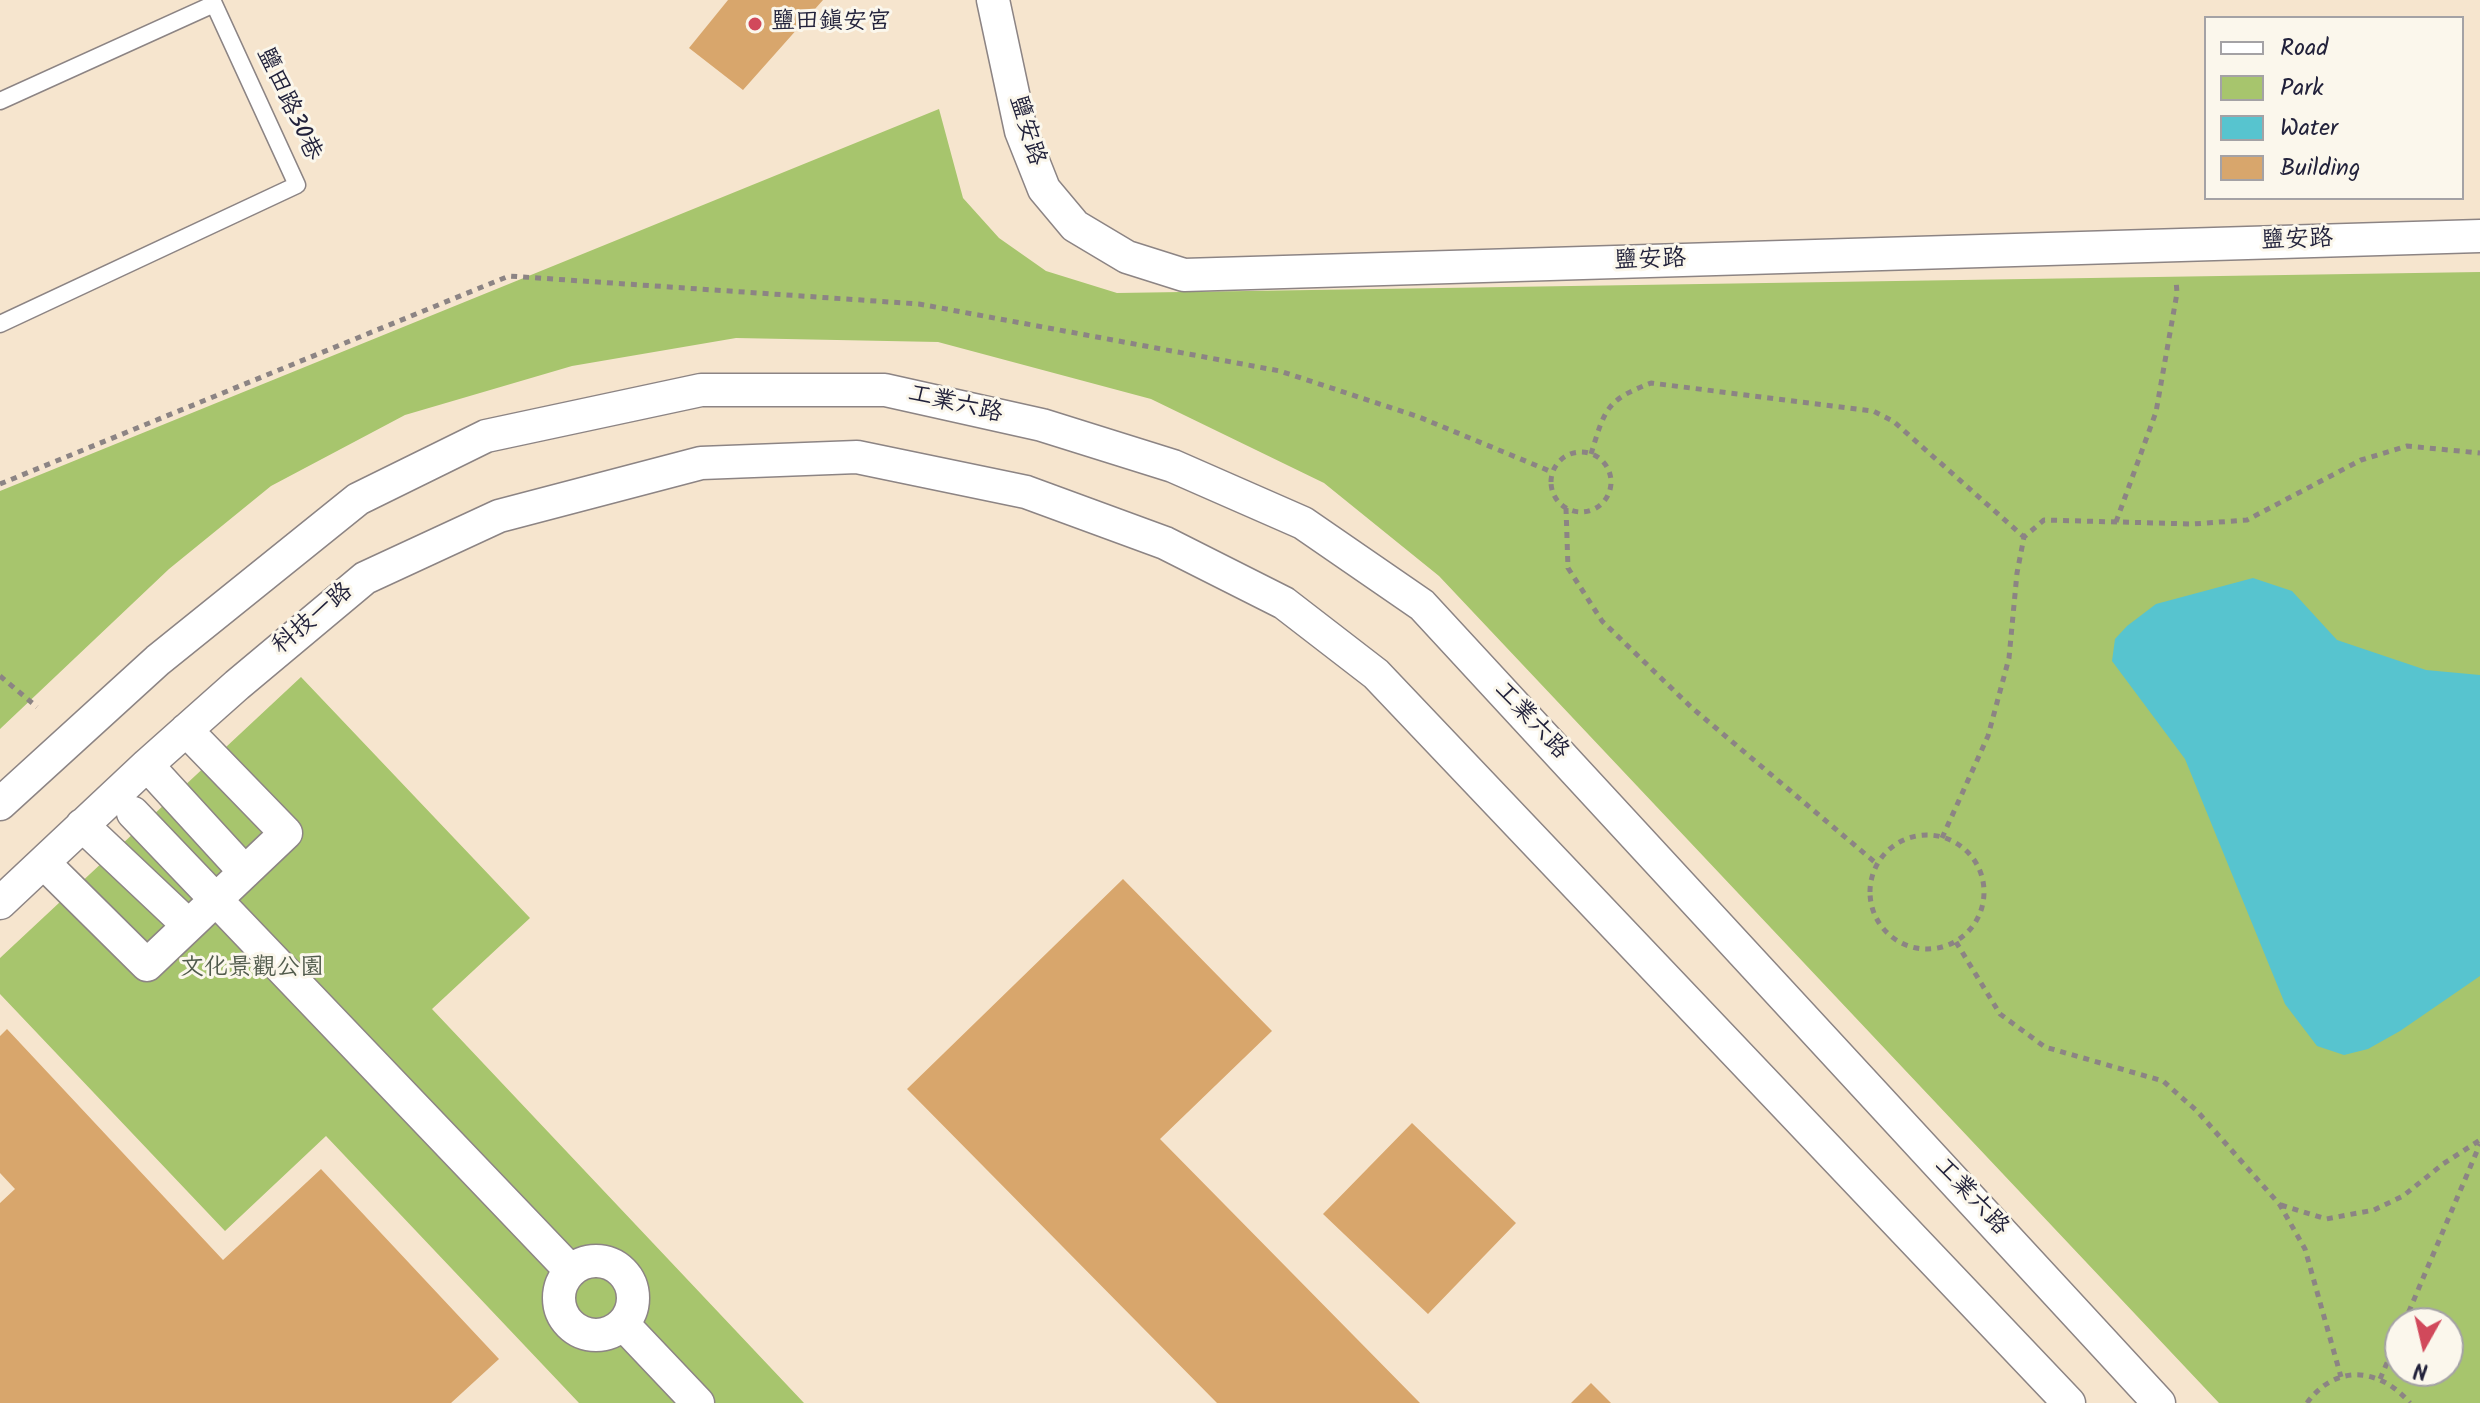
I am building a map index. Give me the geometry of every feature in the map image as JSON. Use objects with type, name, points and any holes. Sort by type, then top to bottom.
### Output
[{"type":"street","name":"鹽安路","points":[[993,0],[1021,131],[1044,189],[1075,226],[1127,257],[1184,275],[2480,236]]},
{"type":"street","name":"工業六路","points":[[0,804],[158,660],[358,499],[486,436],[701,390],[885,390],[1042,425],[1173,466],[1303,523],[1422,605],[2159,1403]]},
{"type":"street","name":"科技一路","points":[[0,903],[186,730],[365,578],[499,516],[701,463],[857,457],[1026,492],[1165,543],[1284,603],[1376,674],[2069,1403]]},
{"type":"street","points":[[44,863],[147,965],[286,833],[186,730]]},
{"type":"street","points":[[147,765],[245,872]]},
{"type":"street","points":[[133,813],[571,1271]]},
{"type":"street","points":[[82,825],[188,925]]},
{"type":"street","points":[[594,1261],[618,1268],[627,1277],[633,1301],[623,1324],[613,1332],[590,1336],[569,1324],[558,1303],[559,1291],[571,1271],[581,1264],[594,1261]]},
{"type":"street","points":[[623,1324],[698,1403]]},
{"type":"lane","name":"鹽田路30巷","points":[[0,101],[214,4],[297,185],[0,324]]},
{"type":"path","points":[[2116,522],[2156,412],[2177,293],[2171,246]]},
{"type":"path","points":[[1591,454],[1604,414],[1625,393],[1651,383],[1873,411],[1893,421],[2024,537]]},
{"type":"path","points":[[1942,838],[1988,736],[2009,658],[2017,573],[2024,537],[2044,520],[2193,524],[2247,520],[2361,460],[2407,446],[2480,453]]},
{"type":"path","points":[[1582,452],[1591,454],[1606,465],[1610,474],[1609,493],[1596,509],[1575,512],[1566,508],[1552,493],[1552,472],[1563,457],[1582,452]]},
{"type":"path","points":[[1566,508],[1568,568],[1602,621],[1691,707],[1877,864]]},
{"type":"path","points":[[0,676],[37,707]]},
{"type":"path","points":[[1924,835],[1942,838],[1960,846],[1973,859],[1982,876],[1984,895],[1980,913],[1971,929],[1956,942],[1938,948],[1920,949],[1902,944],[1886,933],[1875,918],[1870,900],[1870,881],[1877,864],[1889,849],[1924,835]]},
{"type":"path","points":[[1956,942],[2000,1014],[2045,1047],[2163,1081],[2197,1111],[2280,1205],[2305,1249],[2341,1377]]},
{"type":"path","points":[[2280,1205],[2326,1219],[2374,1210],[2403,1196],[2443,1164],[2480,1142]]},
{"type":"path","points":[[2411,1307],[2480,1142]]},
{"type":"path","points":[[2380,1379],[2384,1370]]},
{"type":"path","points":[[2307,1403],[2323,1386],[2341,1377],[2361,1374],[2380,1379],[2398,1389],[2410,1403]]},
{"type":"green space","points":[[939,109],[963,198],[999,238],[1046,271],[1117,293],[2480,272],[2480,1403],[2219,1403],[1439,576],[1324,483],[1151,399],[938,342],[736,338],[572,366],[405,415],[271,486],[169,569],[0,729],[0,491]]},
{"type":"green space","name":"文化景觀公園","points":[[301,677],[530,918],[432,1009],[804,1403],[579,1403],[326,1136],[225,1231],[0,994],[0,958]]},
{"type":"water","points":[[2253,578],[2292,591],[2337,640],[2426,670],[2480,675],[2480,976],[2400,1031],[2368,1049],[2344,1055],[2317,1046],[2285,1004],[2185,759],[2112,661],[2115,639],[2156,604]]},
{"type":"building","name":"鹽田鎮安宮","points":[[728,0],[823,0],[743,90],[689,48]]},
{"type":"building","points":[[1123,879],[1272,1031],[1160,1139],[1420,1403],[1217,1403],[907,1089]]},
{"type":"building","points":[[7,1029],[223,1260],[321,1169],[499,1359],[451,1403],[0,1403],[0,1203],[15,1189],[0,1173],[0,1036]]},
{"type":"building","points":[[1412,1123],[1516,1223],[1428,1314],[1323,1214]]},
{"type":"building","points":[[1591,1383],[1611,1403],[1571,1403]]},
{"type":"place","name":"鹽田鎮安宮","points":[[755,24]]}]
